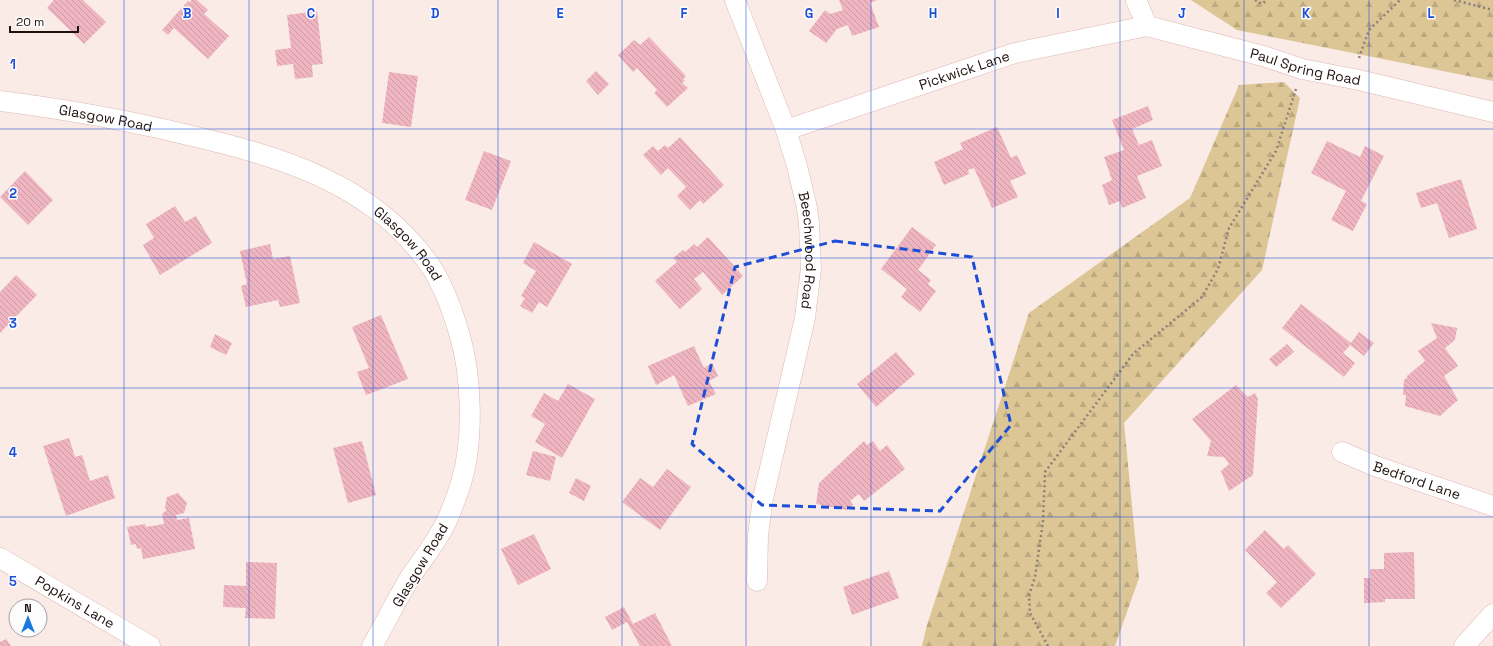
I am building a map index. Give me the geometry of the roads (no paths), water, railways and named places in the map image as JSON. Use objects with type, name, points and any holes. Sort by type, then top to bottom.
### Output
[{"type":"street","name":"Beechwood Road","points":[[735,0],[786,130],[797,166],[807,208],[811,268],[805,318],[763,498],[758,535],[757,581]]},
{"type":"street","points":[[1136,0],[1147,26]]},
{"type":"street","name":"Pickwick Lane","points":[[786,130],[1015,53],[1147,26]]},
{"type":"street","name":"Paul Spring Road","points":[[1147,26],[1263,56],[1302,69],[1359,80],[1493,112]]},
{"type":"street","name":"Glasgow Road","points":[[0,101],[60,109],[138,123],[226,143],[290,163],[340,185],[371,205],[415,246],[430,265],[445,293],[454,318],[462,344],[467,368],[469,417],[467,451],[462,480],[449,517],[443,529],[411,577],[372,646]]},
{"type":"street","name":"Bedford Lane","points":[[1342,452],[1375,466],[1493,506]]},
{"type":"street","name":"Popkins Lane","points":[[0,558],[150,646]]},
{"type":"street","points":[[1464,646],[1493,614]]}]
